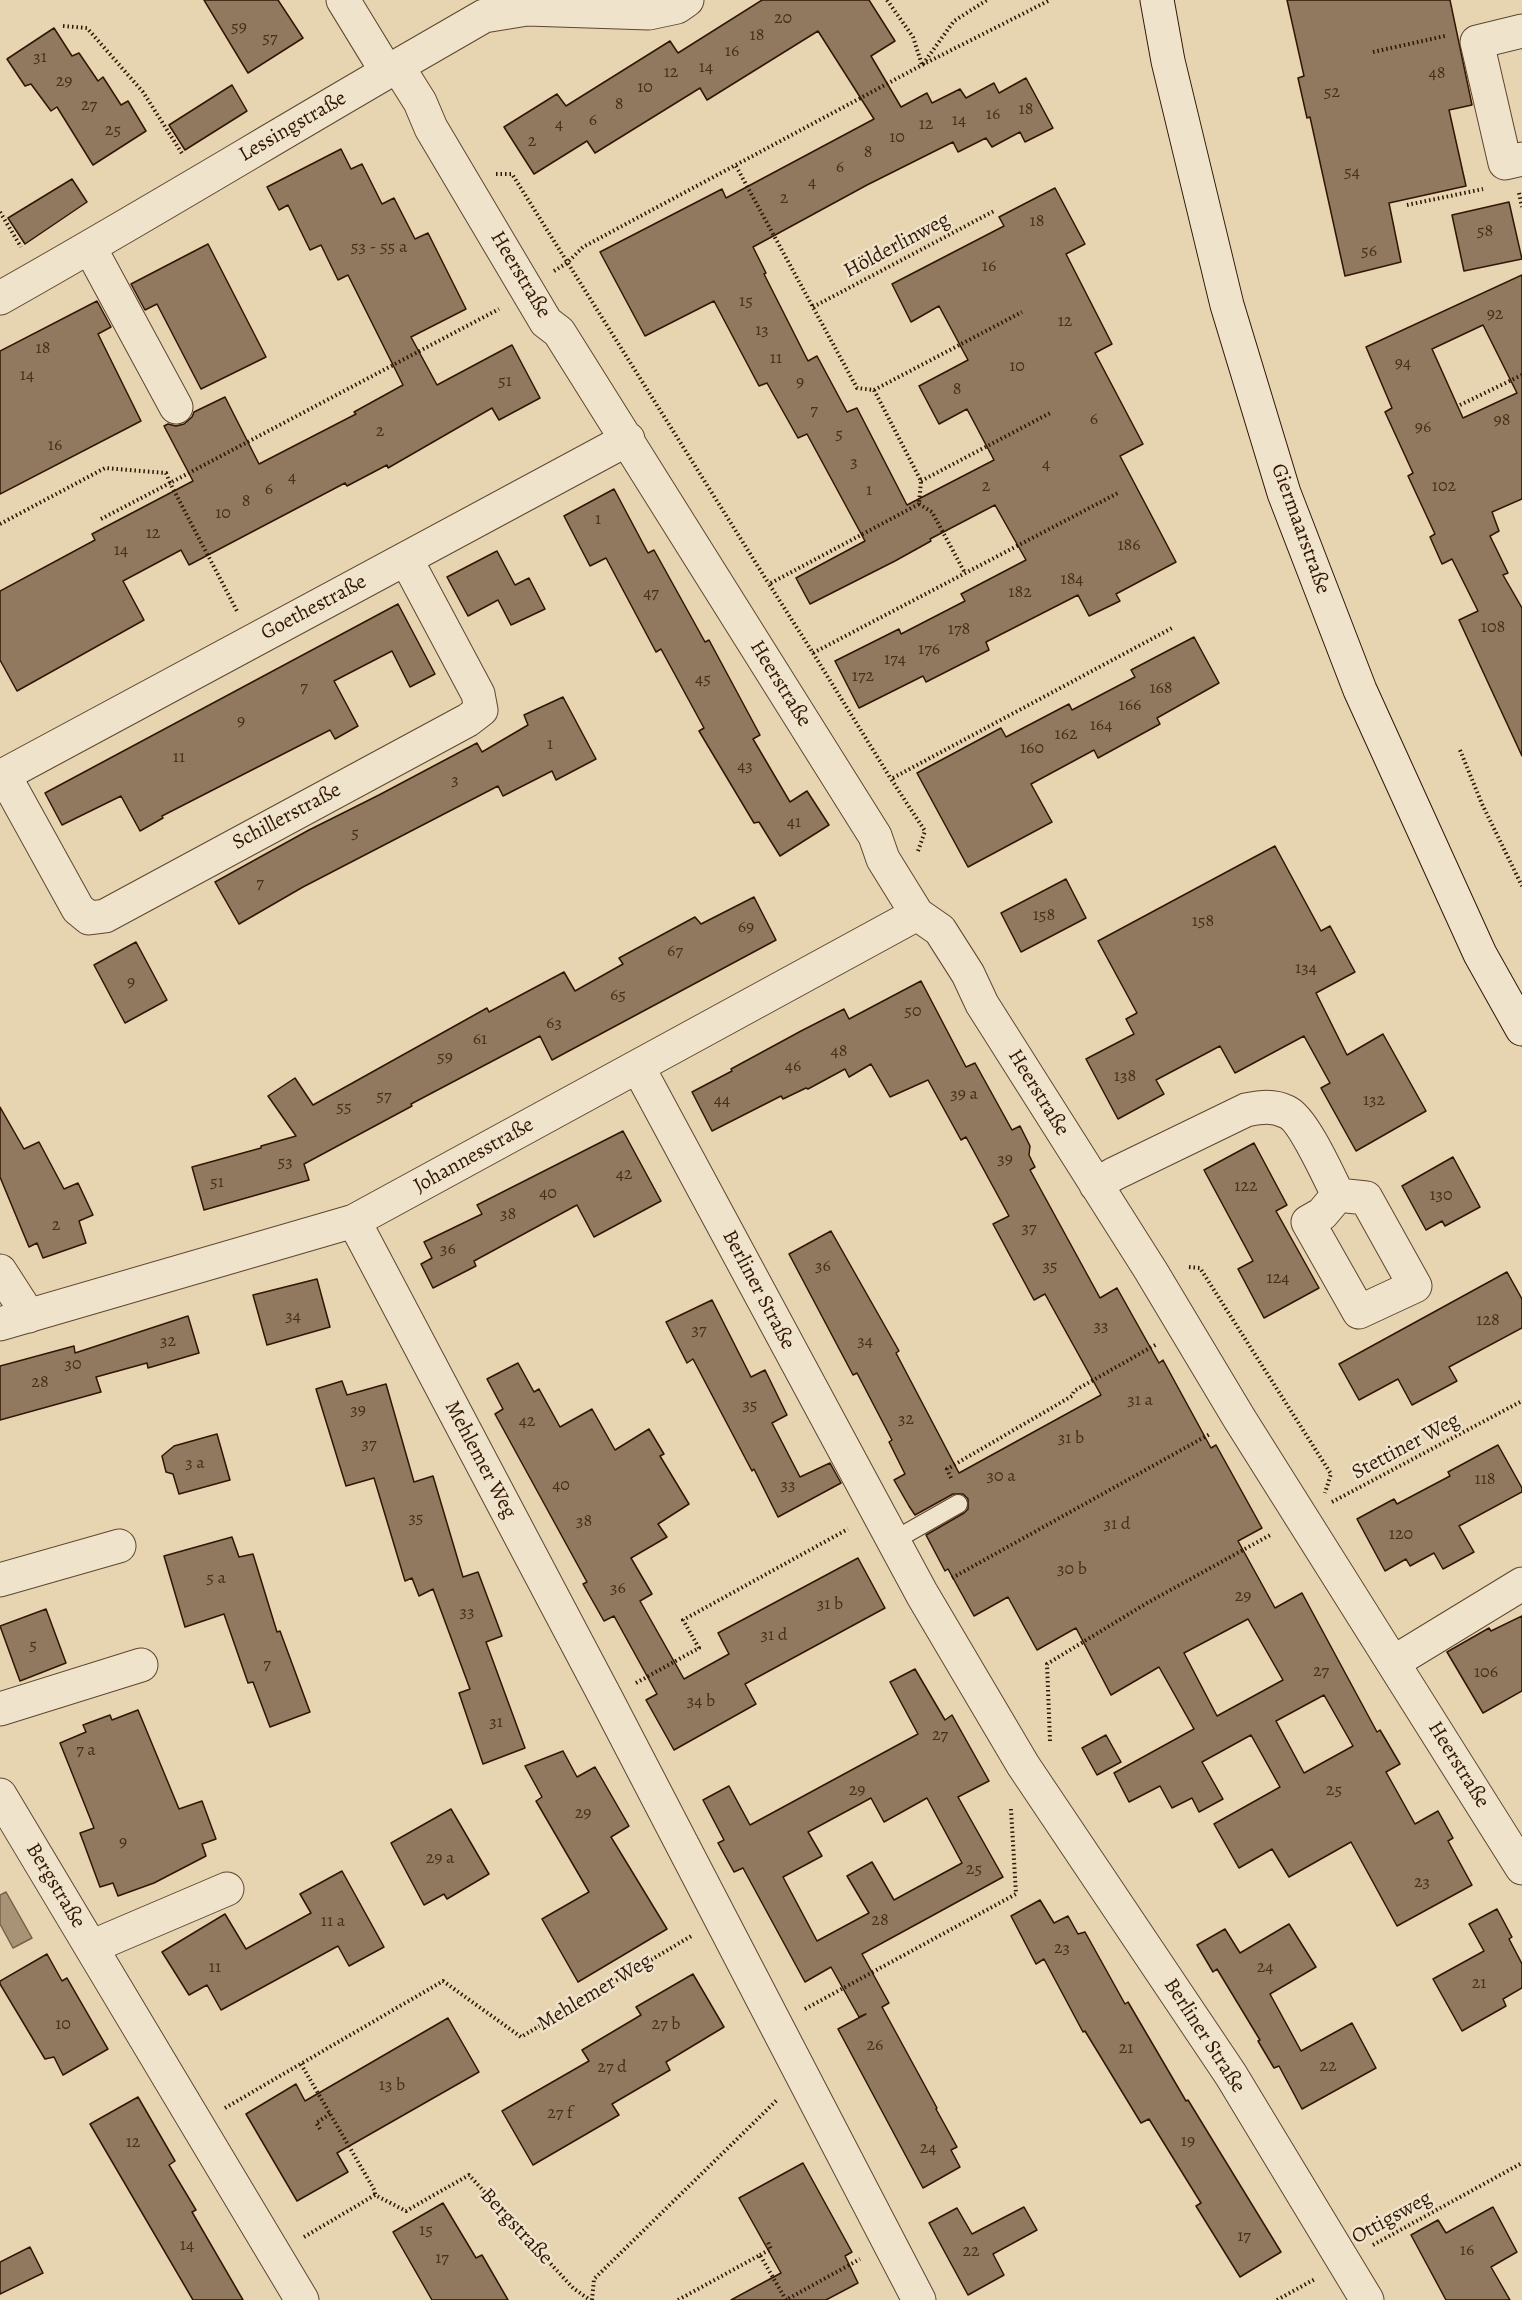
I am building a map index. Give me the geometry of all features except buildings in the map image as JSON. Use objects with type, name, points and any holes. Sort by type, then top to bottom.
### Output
[{"type":"street","name":"Heerstraße","points":[[343,0],[392,69],[420,102],[431,128],[546,322],[559,332],[628,439],[875,836],[883,859],[917,914],[940,930],[968,974],[982,1004],[1151,1271],[1239,1418],[1312,1512],[1394,1662],[1522,1868]]},
{"type":"street","name":"Lessingstraße","points":[[0,298],[90,248],[200,181],[484,16],[527,9],[649,13],[677,7],[687,0]]},
{"type":"street","name":"Giermaarstraße","points":[[1157,0],[1168,61],[1227,305],[1284,493],[1360,690],[1480,954],[1522,1029]]},
{"type":"street","points":[[1522,31],[1476,42],[1505,163],[1522,159]]},
{"type":"street","points":[[90,248],[176,407]]},
{"type":"street","name":"Goethestraße","points":[[2,776],[628,439]]},
{"type":"street","name":"Schillerstraße","points":[[2,776],[78,909],[89,918],[105,916],[468,720],[481,710],[478,694],[406,559]]},
{"type":"street","name":"Johannesstraße","points":[[14,1320],[354,1221],[917,914]]},
{"type":"street","name":"Berliner Straße","points":[[638,1067],[922,1594],[1028,1772],[1231,2075],[1367,2300]]},
{"type":"street","points":[[1096,1185],[1246,1110],[1267,1106],[1289,1113],[1300,1125],[1338,1194]]},
{"type":"street","name":"Mehlemer Weg","points":[[354,1221],[607,1700],[919,2300]]},
{"type":"street","points":[[0,1271],[14,1320]]},
{"type":"street","points":[[0,1580],[119,1546]]},
{"type":"street","points":[[1394,1662],[1522,1584]]},
{"type":"street","points":[[0,1709],[141,1665]]},
{"type":"street","name":"Bergstraße","points":[[0,1795],[302,2300]]},
{"type":"street","name":"Bergstraße","points":[[91,1947],[227,1889]]},
{"type":"lane","points":[[885,1527],[958,1504]]},
{"type":"path","points":[[887,0],[913,37],[922,65],[954,21],[987,0]]},
{"type":"path","points":[[1017,17],[1050,0]]},
{"type":"path","points":[[63,26],[87,28],[143,92],[200,181]]},
{"type":"path","points":[[1373,52],[1461,32],[1472,35],[1476,42]]},
{"type":"path","points":[[736,166],[857,388],[874,390],[1022,312]]},
{"type":"path","points":[[464,182],[476,175],[512,174],[925,831],[917,852]]},
{"type":"path","points":[[1407,205],[1486,188]]},
{"type":"path","name":"Hölderlinweg","points":[[813,307],[994,211]]},
{"type":"path","points":[[0,212],[39,276]]},
{"type":"path","points":[[1460,405],[1522,375]]},
{"type":"path","points":[[874,390],[921,481],[919,504]]},
{"type":"path","points":[[921,481],[1052,412]]},
{"type":"path","points":[[101,519],[170,483],[253,641]]},
{"type":"path","points":[[813,653],[1118,493]]},
{"type":"path","points":[[770,584],[919,504]]},
{"type":"path","points":[[919,504],[932,512],[965,573]]},
{"type":"path","points":[[891,779],[1172,628]]},
{"type":"path","points":[[1460,750],[1482,804],[1522,886]]},
{"type":"path","points":[[776,2025],[1016,1894],[1010,1793],[1050,1747],[1047,1664],[1147,1604],[1312,1512],[1331,1474],[1200,1268],[1162,1263],[1151,1271]]},
{"type":"path","points":[[958,1504],[958,1494],[947,1469],[1020,1429],[1072,1396],[1074,1391],[1186,1329]]},
{"type":"path","name":"Stettiner Weg","points":[[1312,1512],[1522,1401]]},
{"type":"path","points":[[922,1594],[1239,1418]]},
{"type":"path","points":[[607,1700],[699,1648],[683,1620],[732,1593],[885,1527]]},
{"type":"path","name":"Mehlemer Weg","points":[[301,2064],[443,1981],[521,2037],[719,1918]]},
{"type":"path","points":[[197,2124],[301,2064],[375,2195],[275,2254]]},
{"type":"path","name":"Bergstraße","points":[[375,2195],[406,2211],[469,2175],[573,2288],[591,2300],[594,2279],[786,2091],[807,2083]]},
{"type":"path","points":[[320,2129],[316,2123],[330,2114]]},
{"type":"path","name":"Ottigsweg","points":[[1277,2300],[1522,2163]]},
{"type":"path","points":[[678,2300],[771,2249],[767,2240]]},
{"type":"path","points":[[760,2254],[786,2300],[889,2243]]},
{"type":"shaded area","points":[[6,1892],[32,1938],[13,1948],[0,1924],[0,1895]]}]
